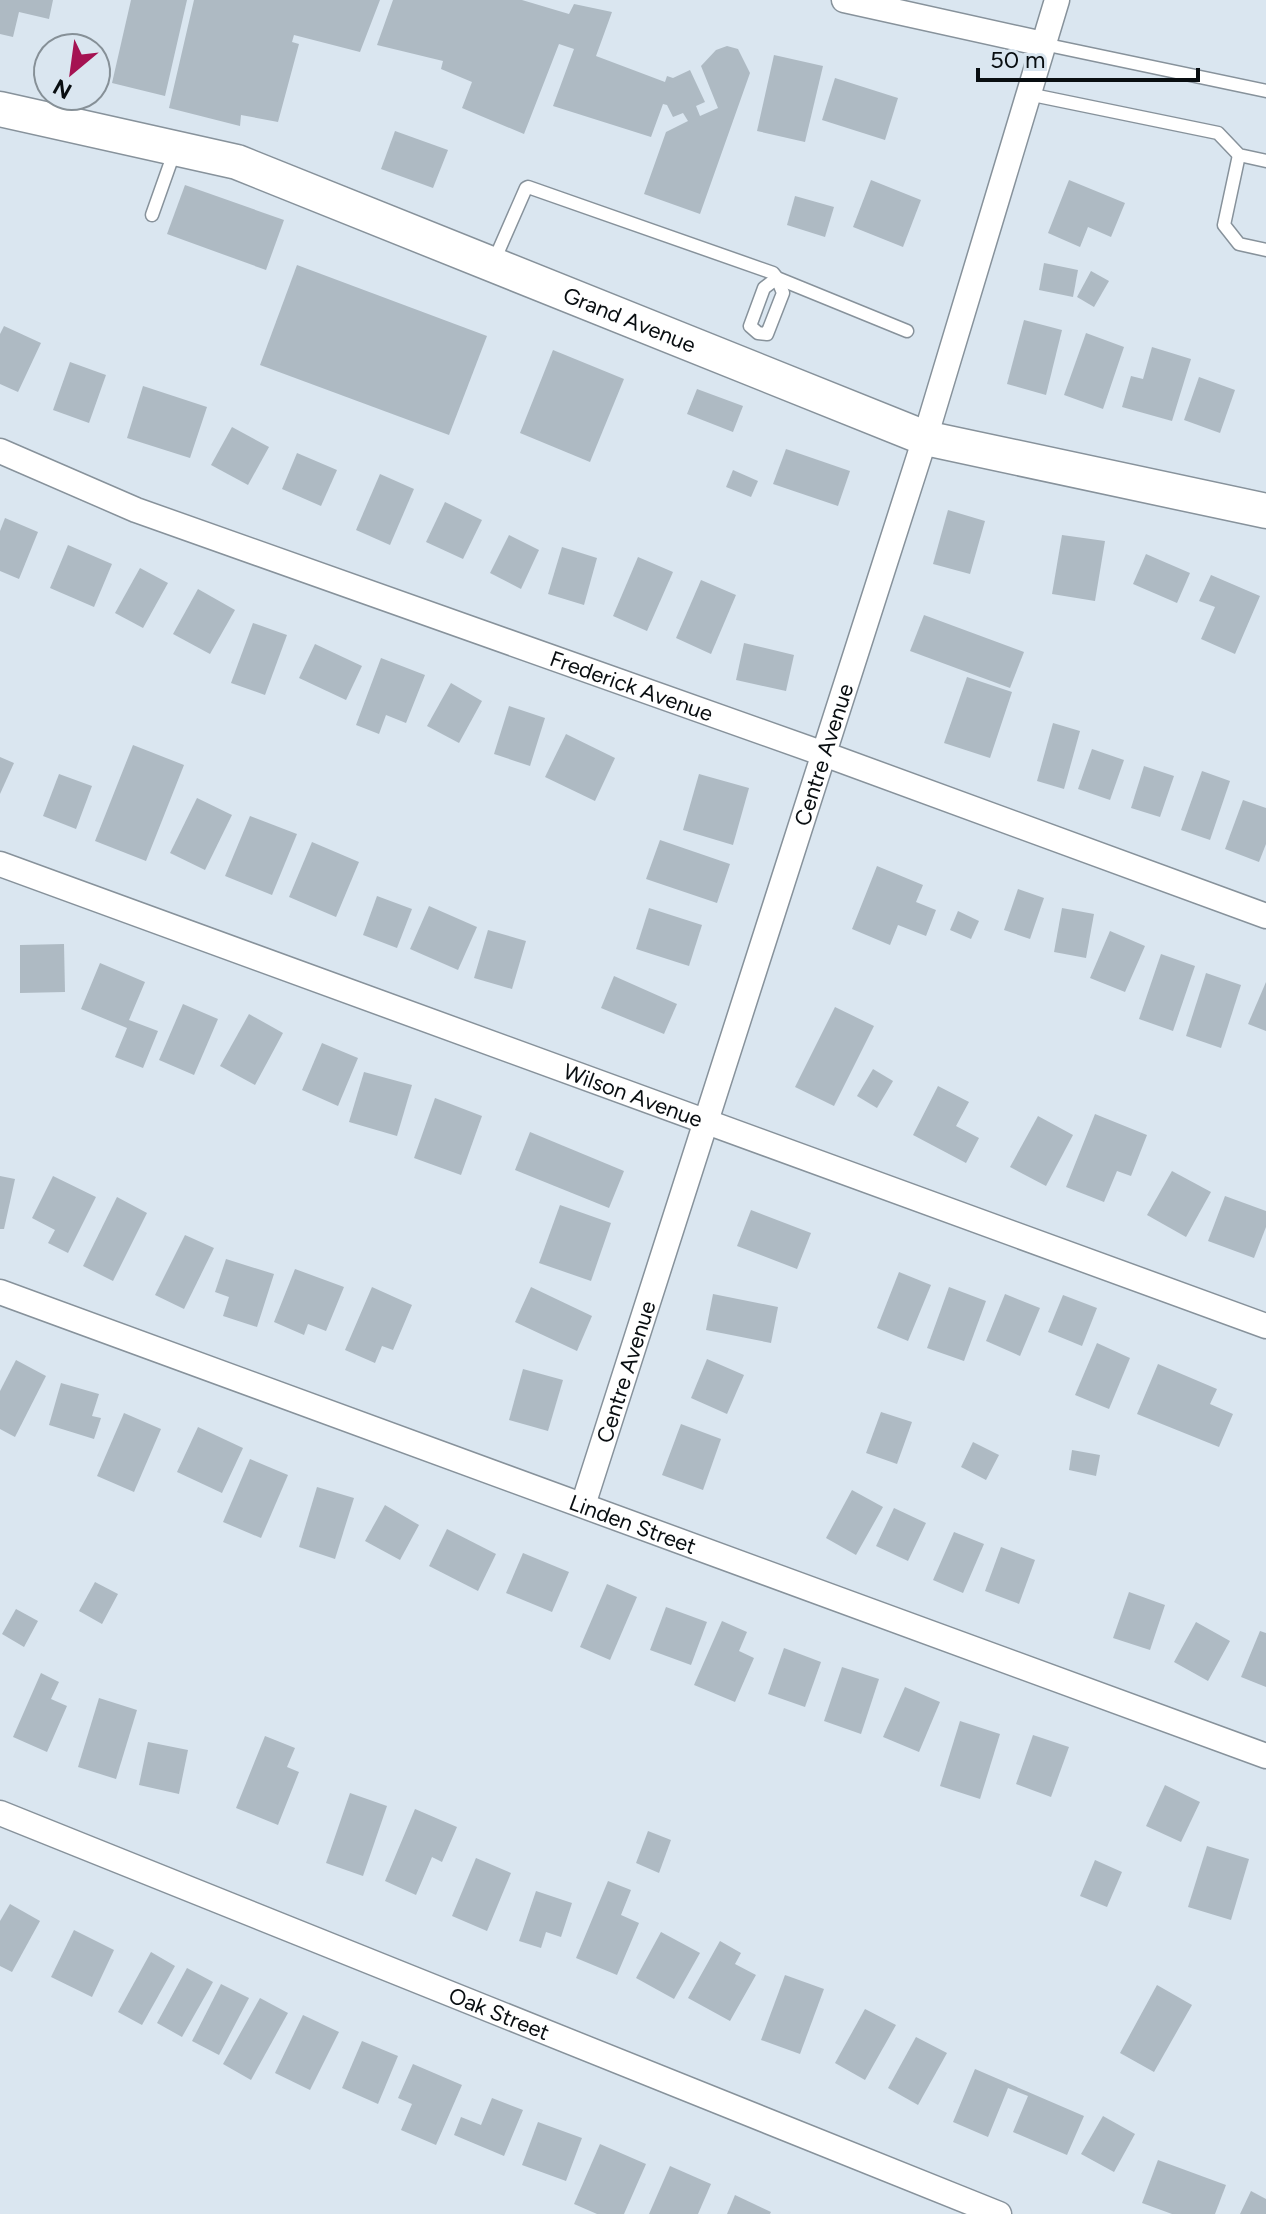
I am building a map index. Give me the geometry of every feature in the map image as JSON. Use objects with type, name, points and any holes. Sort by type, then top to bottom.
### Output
[{"type":"street","points":[[844,0],[1043,44]]},
{"type":"street","name":"Centre Avenue","points":[[583,1505],[925,438],[1057,0]]},
{"type":"street","name":"Grand Avenue","points":[[0,109],[237,162],[493,264],[751,349],[925,438],[1266,511]]},
{"type":"street","name":"Frederick Avenue","points":[[0,451],[136,510],[824,754],[1266,916]]},
{"type":"street","name":"Wilson Avenue","points":[[0,864],[1266,1326]]},
{"type":"street","name":"Linden Street","points":[[0,1292],[1266,1756]]},
{"type":"street","name":"Oak Street","points":[[0,1813],[999,2214]]},
{"type":"lane","points":[[1043,44],[1266,91]]},
{"type":"lane","points":[[1028,94],[1218,133],[1239,155],[1266,161]]},
{"type":"lane","points":[[152,215],[176,148]]},
{"type":"lane","points":[[1239,155],[1224,225],[1239,244],[1266,250]]},
{"type":"lane","points":[[493,264],[528,187],[773,273],[783,293],[767,334],[751,349]]},
{"type":"lane","points":[[777,278],[907,331]]},
{"type":"lane","points":[[751,349],[750,326],[764,288],[777,278]]},
{"type":"building","points":[[0,0],[53,0],[49,19],[19,12],[13,37],[0,34]]},
{"type":"building","points":[[131,0],[187,0],[165,96],[112,83]]},
{"type":"building","points":[[194,0],[380,0],[360,52],[294,35],[292,42],[299,44],[278,122],[241,115],[240,126],[169,108]]},
{"type":"building","points":[[393,0],[522,0],[569,14],[574,4],[612,12],[596,56],[665,82],[667,76],[673,78],[690,70],[705,102],[696,106],[700,116],[718,108],[701,66],[716,50],[727,46],[738,49],[750,73],[700,214],[644,194],[666,132],[688,121],[683,113],[673,117],[667,105],[663,104],[651,137],[553,106],[574,49],[559,44],[524,134],[462,108],[472,82],[441,69],[443,61],[377,45]]},
{"type":"building","points":[[774,55],[823,66],[805,142],[757,131]]},
{"type":"building","points":[[835,78],[898,98],[885,140],[822,120]]},
{"type":"building","points":[[395,131],[448,150],[433,188],[381,169]]},
{"type":"building","points":[[871,180],[921,200],[903,247],[853,227]]},
{"type":"building","points":[[1069,180],[1125,203],[1111,237],[1088,227],[1080,247],[1048,233]]},
{"type":"building","points":[[185,185],[284,220],[266,270],[167,234]]},
{"type":"building","points":[[795,196],[834,207],[825,237],[787,225]]},
{"type":"building","points":[[1044,263],[1078,270],[1073,297],[1039,290]]},
{"type":"building","points":[[297,265],[487,336],[449,435],[260,365]]},
{"type":"building","points":[[1091,271],[1109,281],[1094,307],[1077,297]]},
{"type":"building","points":[[1024,320],[1062,330],[1046,395],[1007,384]]},
{"type":"building","points":[[4,326],[41,343],[18,392],[0,384],[0,334]]},
{"type":"building","points":[[1086,333],[1124,347],[1103,409],[1064,395]]},
{"type":"building","points":[[1152,347],[1191,359],[1172,421],[1122,407],[1131,376],[1143,379]]},
{"type":"building","points":[[553,350],[624,379],[590,462],[520,433]]},
{"type":"building","points":[[70,362],[106,375],[89,423],[53,410]]},
{"type":"building","points":[[1199,377],[1235,390],[1220,433],[1184,420]]},
{"type":"building","points":[[143,386],[207,407],[190,458],[127,438]]},
{"type":"building","points":[[697,389],[743,406],[733,432],[687,414]]},
{"type":"building","points":[[232,427],[269,447],[248,485],[211,465]]},
{"type":"building","points":[[786,449],[850,471],[838,506],[773,484]]},
{"type":"building","points":[[297,453],[337,470],[321,506],[282,489]]},
{"type":"building","points":[[733,470],[758,481],[751,497],[726,487]]},
{"type":"building","points":[[380,474],[414,489],[390,545],[356,530]]},
{"type":"building","points":[[445,502],[482,520],[463,559],[426,542]]},
{"type":"building","points":[[948,510],[985,521],[970,574],[933,564]]},
{"type":"building","points":[[5,518],[38,532],[19,579],[0,571],[0,531]]},
{"type":"building","points":[[509,535],[539,550],[521,589],[490,573]]},
{"type":"building","points":[[1062,535],[1105,541],[1095,601],[1052,594]]},
{"type":"building","points":[[68,545],[112,564],[94,607],[50,588]]},
{"type":"building","points":[[562,547],[597,558],[584,605],[548,594]]},
{"type":"building","points":[[1146,554],[1190,573],[1177,603],[1133,584]]},
{"type":"building","points":[[638,557],[673,572],[647,631],[613,616]]},
{"type":"building","points":[[140,568],[168,583],[143,628],[115,613]]},
{"type":"building","points":[[1211,575],[1260,596],[1235,654],[1201,639],[1215,607],[1199,601]]},
{"type":"building","points":[[701,580],[736,595],[711,654],[676,638]]},
{"type":"building","points":[[198,589],[235,610],[210,654],[173,634]]},
{"type":"building","points":[[924,615],[1024,652],[1010,688],[910,651]]},
{"type":"building","points":[[253,623],[287,635],[265,695],[231,683]]},
{"type":"building","points":[[744,643],[794,655],[786,691],[736,680]]},
{"type":"building","points":[[315,644],[362,666],[346,700],[299,678]]},
{"type":"building","points":[[381,658],[425,675],[406,723],[386,715],[379,734],[356,725]]},
{"type":"building","points":[[967,677],[1012,692],[990,758],[944,743]]},
{"type":"building","points":[[451,683],[482,701],[459,743],[427,726]]},
{"type":"building","points":[[509,706],[545,718],[530,766],[494,754]]},
{"type":"building","points":[[1053,723],[1080,731],[1064,789],[1037,781]]},
{"type":"building","points":[[566,734],[615,758],[595,801],[545,777]]},
{"type":"building","points":[[133,745],[184,765],[146,861],[95,841]]},
{"type":"building","points":[[1092,749],[1124,760],[1110,800],[1078,789]]},
{"type":"building","points":[[0,757],[14,763],[0,794]]},
{"type":"building","points":[[1144,766],[1174,776],[1160,817],[1131,808]]},
{"type":"building","points":[[1202,771],[1230,781],[1210,840],[1181,830]]},
{"type":"building","points":[[59,774],[92,786],[76,829],[43,816]]},
{"type":"building","points":[[699,774],[749,788],[733,845],[683,830]]},
{"type":"building","points":[[197,798],[232,815],[205,870],[170,853]]},
{"type":"building","points":[[1243,800],[1266,808],[1266,844],[1259,862],[1225,849]]},
{"type":"building","points":[[250,816],[297,834],[272,895],[225,876]]},
{"type":"building","points":[[660,840],[730,864],[717,903],[646,879]]},
{"type":"building","points":[[312,842],[359,862],[336,917],[289,897]]},
{"type":"building","points":[[877,866],[923,885],[916,902],[936,910],[926,936],[898,925],[890,945],[852,929]]},
{"type":"building","points":[[1018,889],[1044,898],[1030,939],[1004,930]]},
{"type":"building","points":[[377,896],[412,909],[397,948],[363,935]]},
{"type":"building","points":[[429,906],[477,927],[458,970],[410,949]]},
{"type":"building","points":[[649,908],[702,925],[689,966],[636,949]]},
{"type":"building","points":[[1062,908],[1094,914],[1086,958],[1054,952]]},
{"type":"building","points":[[958,911],[979,921],[971,939],[950,930]]},
{"type":"building","points":[[488,930],[526,941],[512,989],[474,978]]},
{"type":"building","points":[[1110,931],[1145,946],[1125,992],[1090,978]]},
{"type":"building","points":[[64,944],[65,992],[20,993],[20,945]]},
{"type":"building","points":[[1161,954],[1195,966],[1173,1031],[1139,1019]]},
{"type":"building","points":[[100,963],[145,982],[129,1020],[158,1031],[143,1068],[115,1057],[127,1028],[81,1009]]},
{"type":"building","points":[[1206,973],[1241,985],[1221,1048],[1186,1036]]},
{"type":"building","points":[[614,976],[677,1004],[664,1034],[601,1008]]},
{"type":"building","points":[[1266,982],[1266,1031],[1248,1024]]},
{"type":"building","points":[[183,1004],[218,1019],[194,1075],[159,1060]]},
{"type":"building","points":[[835,1007],[874,1026],[834,1106],[795,1087]]},
{"type":"building","points":[[249,1014],[283,1033],[255,1085],[220,1066]]},
{"type":"building","points":[[322,1043],[358,1058],[338,1106],[302,1090]]},
{"type":"building","points":[[873,1069],[893,1081],[877,1108],[857,1096]]},
{"type":"building","points":[[364,1072],[412,1085],[397,1136],[349,1122]]},
{"type":"building","points":[[938,1086],[969,1102],[956,1126],[979,1138],[966,1163],[913,1135]]},
{"type":"building","points":[[435,1098],[482,1116],[461,1175],[414,1158]]},
{"type":"building","points":[[1095,1114],[1147,1135],[1131,1176],[1117,1171],[1104,1202],[1066,1187]]},
{"type":"building","points":[[1038,1116],[1073,1135],[1046,1186],[1010,1167]]},
{"type":"building","points":[[530,1132],[624,1171],[609,1208],[515,1170]]},
{"type":"building","points":[[1172,1171],[1211,1192],[1186,1237],[1147,1215]]},
{"type":"building","points":[[0,1176],[15,1179],[4,1229],[0,1229]]},
{"type":"building","points":[[53,1176],[96,1197],[68,1253],[48,1243],[55,1230],[32,1218]]},
{"type":"building","points":[[1225,1196],[1266,1211],[1266,1227],[1254,1258],[1208,1241]]},
{"type":"building","points":[[117,1197],[147,1213],[113,1281],[83,1266]]},
{"type":"building","points":[[560,1205],[611,1223],[591,1281],[539,1263]]},
{"type":"building","points":[[751,1210],[811,1233],[797,1269],[737,1246]]},
{"type":"building","points":[[185,1235],[214,1248],[184,1309],[155,1295]]},
{"type":"building","points":[[226,1259],[274,1274],[257,1327],[223,1316],[229,1297],[215,1292]]},
{"type":"building","points":[[295,1269],[344,1287],[326,1331],[308,1324],[304,1335],[274,1322]]},
{"type":"building","points":[[899,1272],[931,1285],[908,1341],[877,1328]]},
{"type":"building","points":[[372,1287],[412,1305],[393,1350],[382,1346],[375,1363],[345,1350]]},
{"type":"building","points":[[531,1287],[592,1316],[577,1351],[515,1322]]},
{"type":"building","points":[[949,1287],[986,1301],[964,1361],[927,1348]]},
{"type":"building","points":[[713,1294],[778,1307],[771,1343],[706,1330]]},
{"type":"building","points":[[1005,1294],[1040,1308],[1020,1356],[986,1341]]},
{"type":"building","points":[[1063,1295],[1097,1308],[1082,1346],[1048,1332]]},
{"type":"building","points":[[1097,1343],[1130,1358],[1109,1409],[1075,1395]]},
{"type":"building","points":[[707,1359],[744,1375],[727,1414],[691,1398]]},
{"type":"building","points":[[16,1360],[46,1376],[15,1437],[0,1429],[0,1391]]},
{"type":"building","points":[[1158,1364],[1217,1389],[1210,1404],[1233,1414],[1219,1447],[1137,1414]]},
{"type":"building","points":[[523,1369],[563,1380],[548,1431],[509,1420]]},
{"type":"building","points":[[61,1383],[99,1394],[92,1416],[101,1418],[94,1439],[49,1425]]},
{"type":"building","points":[[881,1412],[912,1422],[897,1464],[866,1453]]},
{"type":"building","points":[[124,1413],[161,1429],[134,1492],[97,1476]]},
{"type":"building","points":[[681,1424],[721,1439],[703,1490],[662,1475]]},
{"type":"building","points":[[198,1427],[243,1448],[222,1493],[177,1472]]},
{"type":"building","points":[[973,1442],[999,1455],[986,1480],[961,1467]]},
{"type":"building","points":[[1072,1450],[1100,1455],[1096,1476],[1069,1470]]},
{"type":"building","points":[[250,1459],[288,1475],[261,1538],[223,1522]]},
{"type":"building","points":[[317,1487],[354,1498],[335,1559],[299,1547]]},
{"type":"building","points":[[852,1490],[883,1507],[856,1555],[826,1538]]},
{"type":"building","points":[[385,1505],[419,1525],[400,1560],[365,1541]]},
{"type":"building","points":[[894,1508],[926,1523],[908,1561],[876,1546]]},
{"type":"building","points":[[447,1529],[496,1554],[478,1591],[429,1566]]},
{"type":"building","points":[[954,1532],[984,1544],[963,1593],[933,1580]]},
{"type":"building","points":[[1001,1547],[1035,1560],[1019,1604],[985,1591]]},
{"type":"building","points":[[523,1553],[569,1572],[552,1612],[506,1593]]},
{"type":"building","points":[[95,1582],[118,1594],[102,1624],[79,1611]]},
{"type":"building","points":[[607,1584],[637,1597],[610,1660],[580,1647]]},
{"type":"building","points":[[1129,1592],[1165,1605],[1150,1650],[1113,1638]]},
{"type":"building","points":[[666,1607],[707,1622],[691,1665],[650,1650]]},
{"type":"building","points":[[16,1609],[38,1621],[24,1647],[2,1634]]},
{"type":"building","points":[[722,1621],[747,1632],[739,1651],[754,1658],[735,1702],[694,1685]]},
{"type":"building","points":[[1196,1622],[1230,1641],[1208,1681],[1174,1662]]},
{"type":"building","points":[[1260,1631],[1266,1633],[1266,1687],[1241,1677]]},
{"type":"building","points":[[784,1648],[821,1662],[805,1707],[768,1694]]},
{"type":"building","points":[[842,1667],[879,1679],[861,1734],[824,1721]]},
{"type":"building","points":[[41,1673],[59,1682],[51,1699],[67,1706],[47,1752],[13,1737]]},
{"type":"building","points":[[905,1687],[940,1702],[919,1752],[883,1737]]},
{"type":"building","points":[[99,1698],[137,1710],[116,1779],[78,1767]]},
{"type":"building","points":[[960,1721],[1000,1734],[980,1799],[940,1786]]},
{"type":"building","points":[[1033,1735],[1069,1747],[1051,1797],[1016,1784]]},
{"type":"building","points":[[265,1736],[295,1748],[287,1767],[299,1772],[278,1825],[236,1808]]},
{"type":"building","points":[[148,1742],[188,1750],[179,1794],[139,1785]]},
{"type":"building","points":[[1165,1785],[1200,1802],[1181,1842],[1146,1826]]},
{"type":"building","points":[[350,1793],[387,1806],[363,1876],[326,1863]]},
{"type":"building","points":[[415,1809],[457,1827],[442,1862],[432,1857],[416,1895],[385,1881]]},
{"type":"building","points":[[648,1831],[671,1840],[659,1873],[636,1863]]},
{"type":"building","points":[[1207,1846],[1249,1859],[1231,1920],[1188,1907]]},
{"type":"building","points":[[476,1858],[511,1873],[487,1931],[452,1916]]},
{"type":"building","points":[[1095,1860],[1122,1872],[1107,1907],[1080,1896]]},
{"type":"building","points":[[608,1881],[631,1890],[621,1915],[639,1923],[617,1975],[576,1958]]},
{"type":"building","points":[[536,1891],[572,1903],[561,1937],[546,1932],[541,1948],[519,1941]]},
{"type":"building","points":[[10,1904],[40,1921],[12,1972],[0,1966],[0,1921]]},
{"type":"building","points":[[74,1930],[114,1950],[92,1997],[51,1977]]},
{"type":"building","points":[[661,1932],[700,1953],[674,1999],[636,1978]]},
{"type":"building","points":[[720,1941],[741,1953],[735,1964],[756,1975],[730,2021],[688,1998]]},
{"type":"building","points":[[151,1952],[175,1966],[142,2025],[118,2012]]},
{"type":"building","points":[[187,1968],[213,1982],[182,2037],[157,2023]]},
{"type":"building","points":[[785,1975],[824,1989],[800,2054],[761,2040]]},
{"type":"building","points":[[221,1984],[249,1998],[219,2055],[192,2041]]},
{"type":"building","points":[[1157,1985],[1192,2005],[1154,2072],[1120,2053]]},
{"type":"building","points":[[260,1998],[288,2013],[251,2080],[223,2064]]},
{"type":"building","points":[[865,2009],[896,2025],[865,2080],[835,2063]]},
{"type":"building","points":[[303,2015],[339,2032],[310,2090],[275,2073]]},
{"type":"building","points":[[916,2037],[947,2053],[918,2105],[888,2088]]},
{"type":"building","points":[[362,2041],[398,2056],[378,2104],[342,2088]]},
{"type":"building","points":[[413,2064],[462,2085],[436,2145],[401,2130],[412,2104],[398,2098]]},
{"type":"building","points":[[975,2069],[1084,2116],[1067,2155],[1013,2132],[1028,2096],[1008,2088],[988,2137],[953,2122]]},
{"type":"building","points":[[492,2098],[523,2110],[504,2156],[454,2135],[461,2117],[481,2125]]},
{"type":"building","points":[[1103,2116],[1135,2134],[1114,2172],[1081,2154]]},
{"type":"building","points":[[538,2122],[582,2138],[566,2181],[522,2165]]},
{"type":"building","points":[[600,2144],[646,2164],[624,2214],[597,2214],[574,2204]]},
{"type":"building","points":[[1158,2160],[1226,2185],[1215,2214],[1172,2214],[1142,2203]]},
{"type":"building","points":[[670,2166],[711,2184],[698,2214],[649,2214]]},
{"type":"building","points":[[1251,2191],[1266,2199],[1266,2214],[1240,2214]]},
{"type":"building","points":[[735,2195],[771,2212],[770,2214],[727,2214]]}]
